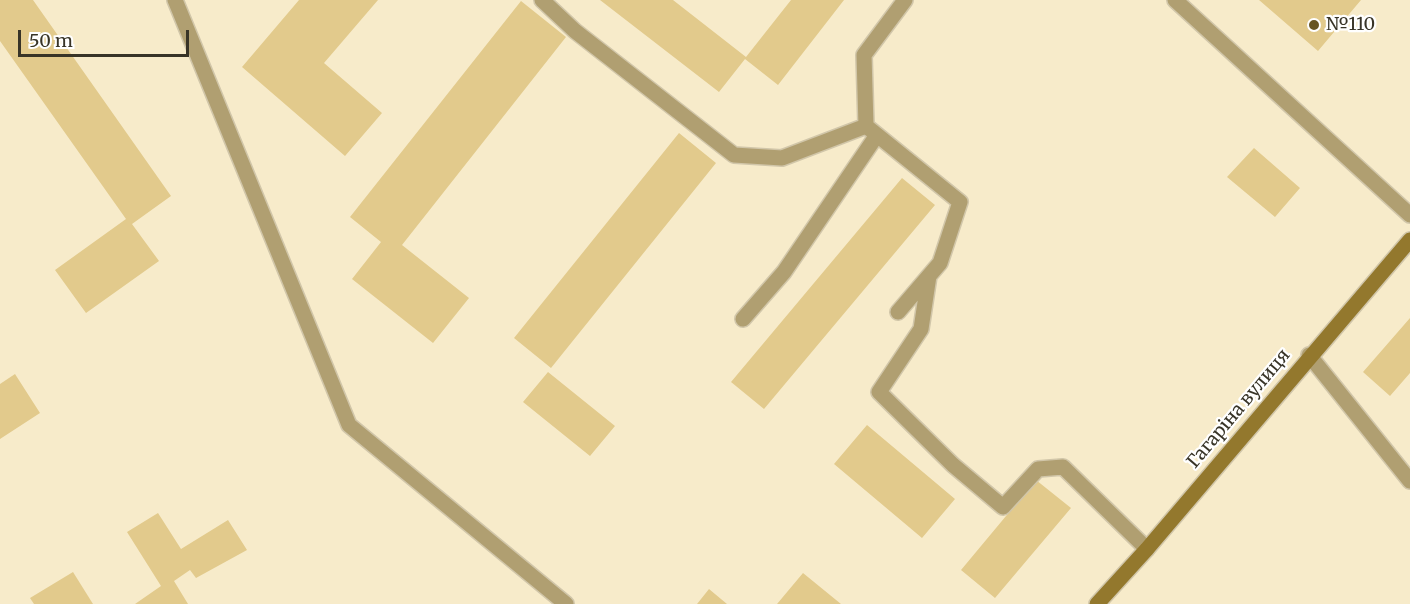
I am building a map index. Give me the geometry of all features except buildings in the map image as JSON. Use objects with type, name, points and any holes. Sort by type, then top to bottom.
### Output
[{"type":"main road","name":"Гагаріна вулиця","points":[[1097,604],[1147,549],[1309,355],[1410,240]]},
{"type":"street","points":[[175,0],[349,425],[566,604]]},
{"type":"street","points":[[542,0],[575,31],[734,155],[782,158],[872,131]]},
{"type":"street","points":[[743,319],[784,272],[872,131],[864,55],[905,0]]},
{"type":"street","points":[[1174,0],[1410,215]]},
{"type":"street","points":[[872,131],[960,202],[940,262],[898,312]]},
{"type":"street","points":[[929,276],[921,329],[879,392],[953,465],[1003,507],[1038,469],[1063,467],[1147,549]]},
{"type":"street","points":[[1309,355],[1410,481]]},
{"type":"place","name":"№110","points":[[1314,25]]}]
